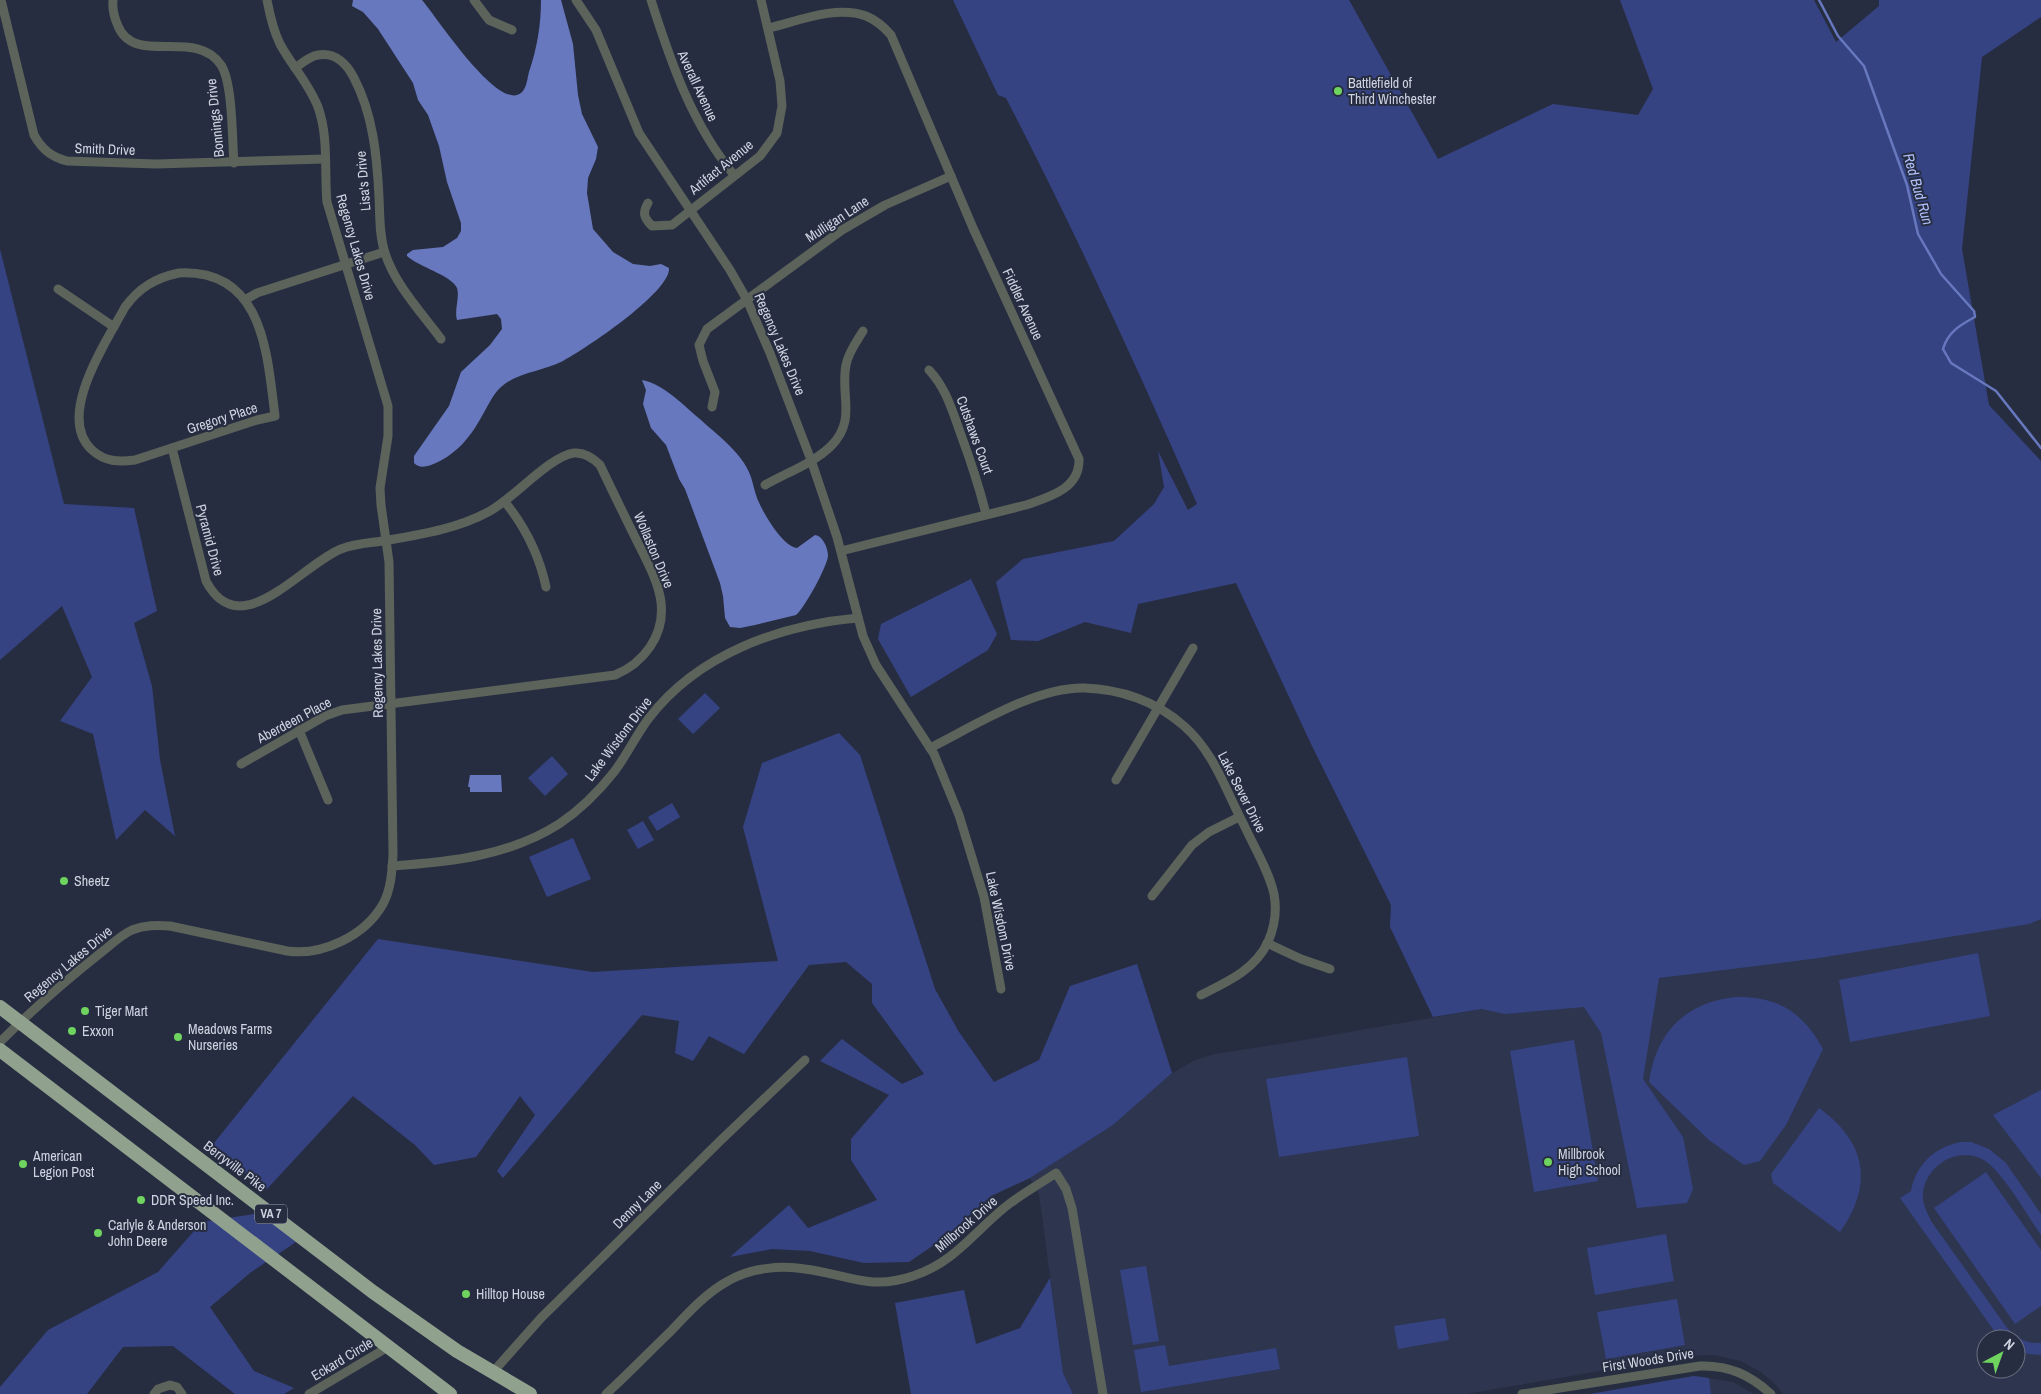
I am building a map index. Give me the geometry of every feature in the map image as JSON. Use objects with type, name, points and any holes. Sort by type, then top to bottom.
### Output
[{"type":"highway","name":"Berryville Pike","points":[[0,1007],[373,1292],[457,1351],[530,1394]]},
{"type":"highway","name":"VA 7","points":[[0,1050],[450,1394]]},
{"type":"street","name":"Smith Drive","points":[[1,0],[32,130],[38,143],[50,155],[67,162],[156,164],[325,159]]},
{"type":"street","name":"Bonnings Drive","points":[[113,0],[113,15],[119,29],[130,41],[146,47],[177,46],[201,50],[221,64],[228,82],[234,163]]},
{"type":"street","name":"Regency Lakes Drive","points":[[0,1042],[83,967],[130,931],[145,926],[170,926],[296,953],[317,950],[333,945],[357,932],[377,913],[388,892],[392,866],[391,703],[387,541],[380,488],[388,436],[388,406],[327,202],[325,134],[322,119],[312,97],[281,45],[274,29],[268,0]]},
{"type":"street","points":[[474,0],[490,20],[512,30]]},
{"type":"street","name":"Regency Lakes Drive","points":[[576,0],[596,30],[639,133],[689,211],[730,270],[747,300],[793,409],[812,460],[840,550],[858,618]]},
{"type":"street","name":"Averall Avenue","points":[[651,0],[670,59],[694,115],[716,154],[734,176]]},
{"type":"street","name":"Artifact Avenue","points":[[648,203],[644,213],[645,220],[652,226],[672,225],[760,156],[777,133],[782,106],[780,81],[761,0]]},
{"type":"street","name":"Fiddler Avenue","points":[[769,28],[819,16],[846,12],[866,16],[880,24],[891,35],[973,228],[1079,459],[1078,472],[1075,478],[1061,490],[1026,505],[840,550]]},
{"type":"street","name":"Lisa's Drive","points":[[295,68],[316,55],[329,55],[346,65],[358,86],[365,102],[374,142],[378,169],[381,238],[384,252],[398,280],[441,339]]},
{"type":"street","name":"Mulligan Lane","points":[[712,407],[715,392],[699,345],[707,329],[842,230],[863,217],[951,176]]},
{"type":"street","points":[[245,300],[258,293],[384,252]]},
{"type":"street","name":"Gregory Place","points":[[188,273],[210,276],[230,286],[245,300],[258,322],[275,416],[257,420],[135,460],[112,461],[95,453],[83,440],[79,424],[82,394],[125,307],[140,289],[169,275],[188,273]]},
{"type":"street","points":[[58,289],[114,327]]},
{"type":"street","points":[[765,485],[812,460],[831,446],[843,431],[847,414],[846,364],[863,331]]},
{"type":"street","name":"Cutshaws Court","points":[[929,370],[948,398],[973,468],[986,514]]},
{"type":"street","name":"Pyramid Drive","points":[[172,448],[206,581],[214,594],[231,605],[245,607],[263,601],[326,556],[341,549],[355,545],[387,541]]},
{"type":"street","name":"Wollaston Drive","points":[[387,541],[457,526],[475,519],[505,502],[553,463],[566,455],[580,453],[594,459],[600,465],[656,582],[661,601],[659,627],[650,648],[633,666],[610,676],[391,703]]},
{"type":"street","points":[[505,502],[519,520],[530,540],[542,568],[546,587]]},
{"type":"street","name":"Lake Wisdom Drive","points":[[392,866],[428,864],[494,853],[515,846],[558,824],[587,801],[603,785],[615,771],[650,718],[675,690],[713,660],[746,645],[815,625],[858,618],[863,636],[876,665],[930,748],[959,816],[992,930],[1001,989]]},
{"type":"street","points":[[1116,780],[1193,648]]},
{"type":"street","name":"Lake Sever Drive","points":[[930,748],[1032,698],[1074,688],[1105,690],[1136,697],[1158,708],[1184,725],[1204,747],[1216,766],[1274,894],[1274,921],[1262,952],[1245,971],[1201,995]]},
{"type":"street","name":"Aberdeen Place","points":[[241,764],[325,716],[342,710],[391,703]]},
{"type":"street","points":[[299,730],[328,800]]},
{"type":"street","points":[[1152,896],[1197,841],[1209,832],[1239,817]]},
{"type":"street","points":[[1267,943],[1330,969]]},
{"type":"street","name":"Denny Lane","points":[[493,1372],[541,1318],[806,1060]]},
{"type":"street","name":"Millbrook Drive","points":[[606,1394],[701,1300],[728,1280],[751,1272],[788,1267],[810,1269],[850,1280],[875,1282],[912,1277],[949,1259],[1009,1204],[1056,1173],[1066,1189],[1072,1208],[1103,1394]]},
{"type":"street","name":"Eckard Circle","points":[[309,1394],[388,1347]]},
{"type":"street","name":"First Woods Drive","points":[[1522,1394],[1708,1366],[1738,1371],[1760,1384],[1771,1394]]},
{"type":"street","points":[[154,1394],[158,1389],[170,1385],[177,1387],[182,1394]]},
{"type":"shaded area","points":[[353,0],[422,0],[468,60],[498,89],[511,95],[521,93],[526,86],[538,36],[541,0],[561,0],[573,44],[578,95],[582,114],[598,147],[596,159],[588,178],[587,193],[593,229],[613,252],[633,264],[650,266],[661,264],[669,268],[666,278],[656,291],[642,305],[606,333],[563,361],[520,376],[502,386],[492,398],[472,432],[461,445],[447,457],[426,466],[416,465],[414,463],[414,456],[449,406],[461,372],[490,345],[502,329],[501,319],[497,314],[457,320],[458,292],[454,283],[407,256],[413,250],[443,247],[457,238],[461,231],[461,223],[447,182],[439,146],[428,115],[418,100],[413,83],[378,29],[363,12],[352,6]]},
{"type":"shaded area","points":[[953,0],[1349,0],[1438,159],[1553,104],[1638,115],[1653,89],[1620,0],[1814,0],[1836,42],[1879,6],[1879,0],[2041,0],[2041,17],[1982,57],[1962,249],[1989,405],[2041,461],[2041,919],[2029,924],[1819,958],[1659,978],[1643,1079],[1683,1137],[1693,1189],[1687,1203],[1637,1208],[1601,1033],[1584,1007],[1505,1014],[1482,1009],[1433,1017],[1390,927],[1391,905],[1311,744],[1236,583],[1138,604],[1131,633],[1085,622],[1038,641],[1011,640],[996,582],[1023,559],[1114,541],[1154,504],[1164,487],[1158,451],[1188,510],[1197,504],[1057,198],[1006,98],[998,95]]},
{"type":"shaded area","points":[[0,249],[64,504],[134,508],[157,611],[134,623],[152,686],[160,760],[175,836],[145,810],[116,840],[93,734],[60,721],[92,677],[62,606],[0,660]]},
{"type":"shaded area","points":[[642,380],[658,386],[673,396],[734,451],[749,472],[763,511],[785,541],[797,548],[815,535],[823,540],[828,553],[827,561],[820,578],[796,615],[740,628],[730,627],[725,618],[720,583],[685,489],[679,479],[666,445],[651,428],[643,404],[646,390]]},
{"type":"shaded area","points":[[971,579],[997,634],[988,650],[911,697],[878,639],[881,624]]},
{"type":"shaded area","points":[[705,693],[720,708],[693,734],[678,719]]},
{"type":"shaded area","points":[[839,733],[860,755],[935,989],[959,1032],[994,1082],[1039,1060],[1070,986],[1137,964],[1172,1073],[1113,1125],[1030,1178],[991,1196],[944,1238],[909,1262],[864,1263],[810,1251],[772,1249],[730,1257],[789,1205],[808,1228],[877,1200],[851,1160],[851,1139],[889,1095],[820,1061],[842,1039],[902,1084],[924,1074],[872,1003],[872,984],[846,962],[809,965],[744,1054],[709,1036],[693,1061],[675,1053],[679,1021],[642,1015],[503,1178],[497,1171],[535,1115],[520,1096],[476,1157],[434,1165],[415,1145],[353,1096],[267,1189],[210,1148],[378,939],[593,972],[778,961],[743,827],[762,763]]},
{"type":"shaded area","points":[[552,756],[568,774],[545,796],[528,778]]},
{"type":"shaded area","points":[[470,775],[501,775],[502,792],[470,792],[470,787],[468,787]]},
{"type":"shaded area","points":[[672,803],[680,817],[657,831],[648,817]]},
{"type":"shaded area","points":[[643,821],[654,840],[638,849],[627,830]]},
{"type":"shaded area","points":[[573,838],[591,879],[547,897],[529,857]]},
{"type":"shaded area","name":"Millbrook High School","points":[[2041,912],[2041,1394],[1783,1394],[1761,1372],[1741,1361],[1713,1355],[1688,1356],[1466,1394],[1073,1394],[1063,1373],[1039,1194],[1030,1178],[1113,1125],[1172,1073],[1195,1060],[1215,1054]]},
{"type":"shaded area","points":[[1978,953],[1990,1016],[1850,1042],[1839,980]]},
{"type":"shaded area","points":[[1750,997],[1764,1000],[1776,1003],[1787,1009],[1807,1025],[1823,1049],[1786,1125],[1760,1161],[1744,1165],[1709,1140],[1649,1082],[1658,1048],[1676,1023],[1688,1013],[1701,1006],[1717,1000]]},
{"type":"shaded area","points":[[1574,1040],[1598,1181],[1534,1192],[1510,1051]]},
{"type":"shaded area","points":[[1407,1057],[1419,1136],[1279,1157],[1266,1079]]},
{"type":"shaded area","points":[[2041,1090],[2041,1178],[1993,1115]]},
{"type":"shaded area","points":[[1819,1108],[1835,1121],[1847,1135],[1860,1165],[1861,1181],[1858,1197],[1851,1214],[1840,1232],[1773,1183],[1771,1174]]},
{"type":"shaded area","points":[[1971,1142],[1989,1149],[2006,1163],[2041,1214],[2041,1235],[1998,1173],[1982,1159],[1972,1155],[1961,1155],[1942,1162],[1934,1169],[1924,1188],[1923,1199],[1931,1221],[2008,1329],[1993,1329],[1900,1198],[1911,1191],[1917,1173],[1928,1158],[1952,1144]]},
{"type":"shaded area","points":[[1986,1172],[2041,1250],[2041,1306],[2015,1324],[1934,1208]]},
{"type":"shaded area","points":[[261,1213],[296,1242],[250,1273],[210,1307],[254,1371],[294,1388],[284,1394],[235,1394],[173,1346],[123,1347],[87,1394],[0,1394],[0,1387],[48,1330],[158,1272],[202,1222]]},
{"type":"shaded area","points":[[1666,1234],[1674,1281],[1595,1295],[1587,1248]]},
{"type":"shaded area","points":[[1146,1266],[1159,1341],[1133,1345],[1120,1270]]},
{"type":"shaded area","points":[[1050,1278],[1063,1373],[1073,1394],[911,1394],[895,1303],[964,1290],[976,1344],[1020,1328]]},
{"type":"shaded area","points":[[1677,1299],[1685,1345],[1606,1359],[1597,1312]]},
{"type":"shaded area","points":[[1445,1318],[1449,1340],[1398,1349],[1394,1326]]},
{"type":"shaded area","points":[[2026,1341],[2041,1343],[2041,1355],[2026,1353]]},
{"type":"shaded area","points":[[1165,1345],[1169,1366],[1276,1348],[1280,1369],[1141,1392],[1134,1350]]},
{"type":"shaded area","points":[[1694,1376],[1733,1382],[1754,1394],[1590,1394]]},
{"type":"shaded area","points":[[1694,1376],[1709,1378],[1711,1394],[1590,1394]]},
{"type":"waterway","name":"Red Bud Run","points":[[1819,0],[1838,36],[1864,66],[1907,185],[1918,234],[1941,274],[1974,311],[1975,317],[1955,330],[1948,338],[1943,349],[1951,363],[1996,391],[2041,448]]},
{"type":"place","name":"Battlefield of Third Winchester","points":[[1338,91]]},
{"type":"place","name":"Sheetz","points":[[64,881]]},
{"type":"place","name":"Tiger Mart","points":[[85,1011]]},
{"type":"place","name":"Exxon","points":[[72,1031]]},
{"type":"place","name":"Meadows Farms Nurseries","points":[[178,1037]]},
{"type":"place","name":"Millbrook High School","points":[[1548,1162]]},
{"type":"place","name":"American Legion Post","points":[[23,1164]]},
{"type":"place","name":"DDR Speed Inc.","points":[[141,1200]]},
{"type":"place","name":"Carlyle & Anderson John Deere","points":[[98,1233]]},
{"type":"place","name":"Hilltop House","points":[[466,1294]]}]
